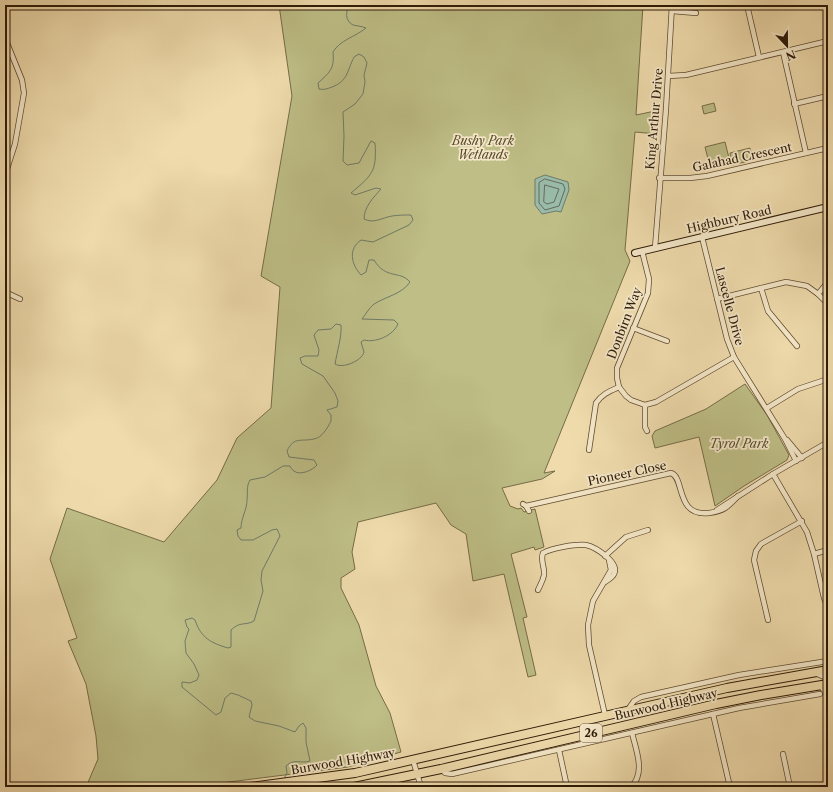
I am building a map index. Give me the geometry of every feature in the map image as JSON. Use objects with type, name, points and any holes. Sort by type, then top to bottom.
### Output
[{"type":"highway","name":"Burwood Highway","points":[[250,787],[355,773],[727,688],[828,670]]},
{"type":"highway","name":"Burwood Highway","points":[[354,787],[440,769],[674,714],[823,683]]},
{"type":"main road","name":"Highbury Road","points":[[639,252],[828,207]]},
{"type":"street","name":"King Arthur Drive","points":[[658,248],[655,234],[668,76],[672,5]]},
{"type":"street","points":[[747,5],[759,57]]},
{"type":"street","points":[[672,11],[696,13]]},
{"type":"street","points":[[5,38],[22,80],[24,93],[15,144],[5,174]]},
{"type":"street","points":[[668,76],[686,75],[828,41]]},
{"type":"street","points":[[783,52],[806,153]]},
{"type":"street","points":[[794,104],[828,96]]},
{"type":"street","name":"Galahad Crescent","points":[[659,178],[690,178],[707,176],[828,148]]},
{"type":"street","name":"Lascelle Drive","points":[[702,237],[727,339],[734,357],[767,408],[796,461]]},
{"type":"street","name":"Donbirn Way","points":[[619,387],[617,368],[648,293],[649,286],[639,252]]},
{"type":"street","points":[[717,299],[786,282],[807,286],[828,304]]},
{"type":"street","points":[[818,294],[828,282]]},
{"type":"street","points":[[761,288],[768,311],[797,346]]},
{"type":"street","points":[[5,292],[20,299]]},
{"type":"street","points":[[633,328],[667,341]]},
{"type":"street","points":[[589,450],[596,403],[604,394],[619,387],[626,396],[644,405],[656,402],[734,357]]},
{"type":"street","points":[[767,408],[798,389],[828,379]]},
{"type":"street","points":[[644,405],[645,427],[647,431]]},
{"type":"street","name":"Lascelle Drive","points":[[785,439],[802,458]]},
{"type":"street","points":[[828,442],[773,474],[802,522],[814,554],[824,598],[828,604]]},
{"type":"street","name":"Pioneer Close","points":[[526,507],[671,473],[675,474],[677,477],[682,497],[687,505],[697,512],[710,513],[724,510],[738,496],[773,474]]},
{"type":"street","points":[[768,620],[754,560],[756,551],[761,544],[802,522]]},
{"type":"street","points":[[606,556],[626,537],[648,530]]},
{"type":"street","points":[[538,590],[538,583],[542,581],[544,573],[541,557],[543,553],[546,552],[570,546],[583,545],[597,550],[606,556],[614,565],[614,575],[601,586],[593,601],[590,611],[588,637],[588,645],[605,715]]},
{"type":"street","points":[[814,554],[828,550]]},
{"type":"street","name":"Burwood Highway","points":[[627,711],[634,701],[641,697],[739,675],[828,661]]},
{"type":"street","points":[[809,695],[823,683],[826,677],[814,672]]},
{"type":"street","name":"Burwood Highway","points":[[714,681],[727,688]]},
{"type":"street","points":[[823,683],[828,696]]},
{"type":"street","name":"Burwood Highway","points":[[440,769],[445,773],[452,774],[713,714],[820,694]]},
{"type":"street","points":[[674,714],[676,723]]},
{"type":"street","points":[[713,714],[730,787]]},
{"type":"street","points":[[631,787],[637,780],[640,769],[632,733]]},
{"type":"street","points":[[559,750],[567,787]]},
{"type":"street","points":[[782,754],[790,787]]},
{"type":"street","points":[[413,760],[421,787]]},
{"type":"green space","name":"Bushy Park Wetlands","points":[[279,5],[643,5],[636,115],[660,110],[657,134],[635,132],[625,250],[630,261],[544,473],[555,471],[542,479],[502,488],[510,506],[518,509],[521,508],[524,512],[535,509],[544,547],[535,550],[534,547],[511,554],[527,617],[523,618],[536,675],[528,677],[504,574],[473,581],[466,534],[451,525],[436,503],[358,522],[352,552],[355,569],[341,578],[341,588],[359,625],[376,686],[390,713],[401,752],[348,767],[221,783],[205,787],[86,787],[98,759],[96,736],[86,684],[68,641],[77,638],[50,559],[67,508],[164,542],[217,480],[237,438],[271,408],[280,287],[261,276],[292,96]]},
{"type":"green space","points":[[714,103],[716,111],[704,114],[702,106]]},
{"type":"green space","points":[[725,142],[730,162],[710,167],[705,147]]},
{"type":"green space","points":[[750,148],[753,160],[732,165],[730,153]]},
{"type":"green space","name":"Tyrol Park","points":[[745,384],[767,415],[789,455],[787,460],[744,486],[715,506],[699,437],[655,448],[652,436],[655,431],[706,409]]},
{"type":"water","points":[[545,175],[568,182],[569,190],[561,212],[556,211],[542,214],[535,205],[535,179]]},
{"type":"waterway","points":[[284,779],[287,773],[286,766],[292,762],[310,761],[306,742],[306,728],[303,723],[295,732],[279,726],[255,721],[249,717],[252,705],[251,701],[231,693],[225,698],[221,712],[216,715],[182,687],[182,682],[190,683],[197,680],[199,675],[194,664],[186,653],[185,641],[189,629],[185,620],[192,618],[195,620],[200,631],[207,639],[228,648],[231,647],[231,630],[234,627],[254,621],[263,591],[261,580],[262,571],[280,536],[277,529],[253,540],[241,540],[238,536],[237,530],[241,528],[250,480],[265,477],[283,466],[290,466],[293,471],[300,473],[306,472],[315,467],[317,465],[314,460],[289,457],[287,451],[295,441],[314,439],[322,434],[331,421],[331,415],[327,410],[337,407],[338,401],[335,393],[323,376],[302,364],[300,358],[305,356],[318,356],[319,350],[314,335],[318,330],[331,329],[336,324],[341,325],[341,329],[335,364],[342,366],[356,361],[364,352],[361,342],[364,340],[368,341],[383,338],[392,332],[398,324],[394,320],[362,319],[374,304],[399,292],[410,282],[402,276],[388,273],[383,270],[374,260],[369,260],[366,272],[361,275],[355,266],[352,257],[354,248],[361,240],[373,242],[409,225],[413,220],[411,215],[392,216],[374,221],[364,219],[367,207],[381,189],[376,188],[355,195],[351,193],[364,182],[372,172],[375,161],[375,143],[371,141],[359,163],[347,165],[343,161],[343,112],[355,104],[363,94],[365,82],[364,75],[367,63],[364,57],[359,54],[354,57],[344,79],[337,85],[327,89],[319,89],[318,83],[332,67],[333,52],[336,48],[366,28],[353,25],[348,21],[347,13],[350,5]]}]
